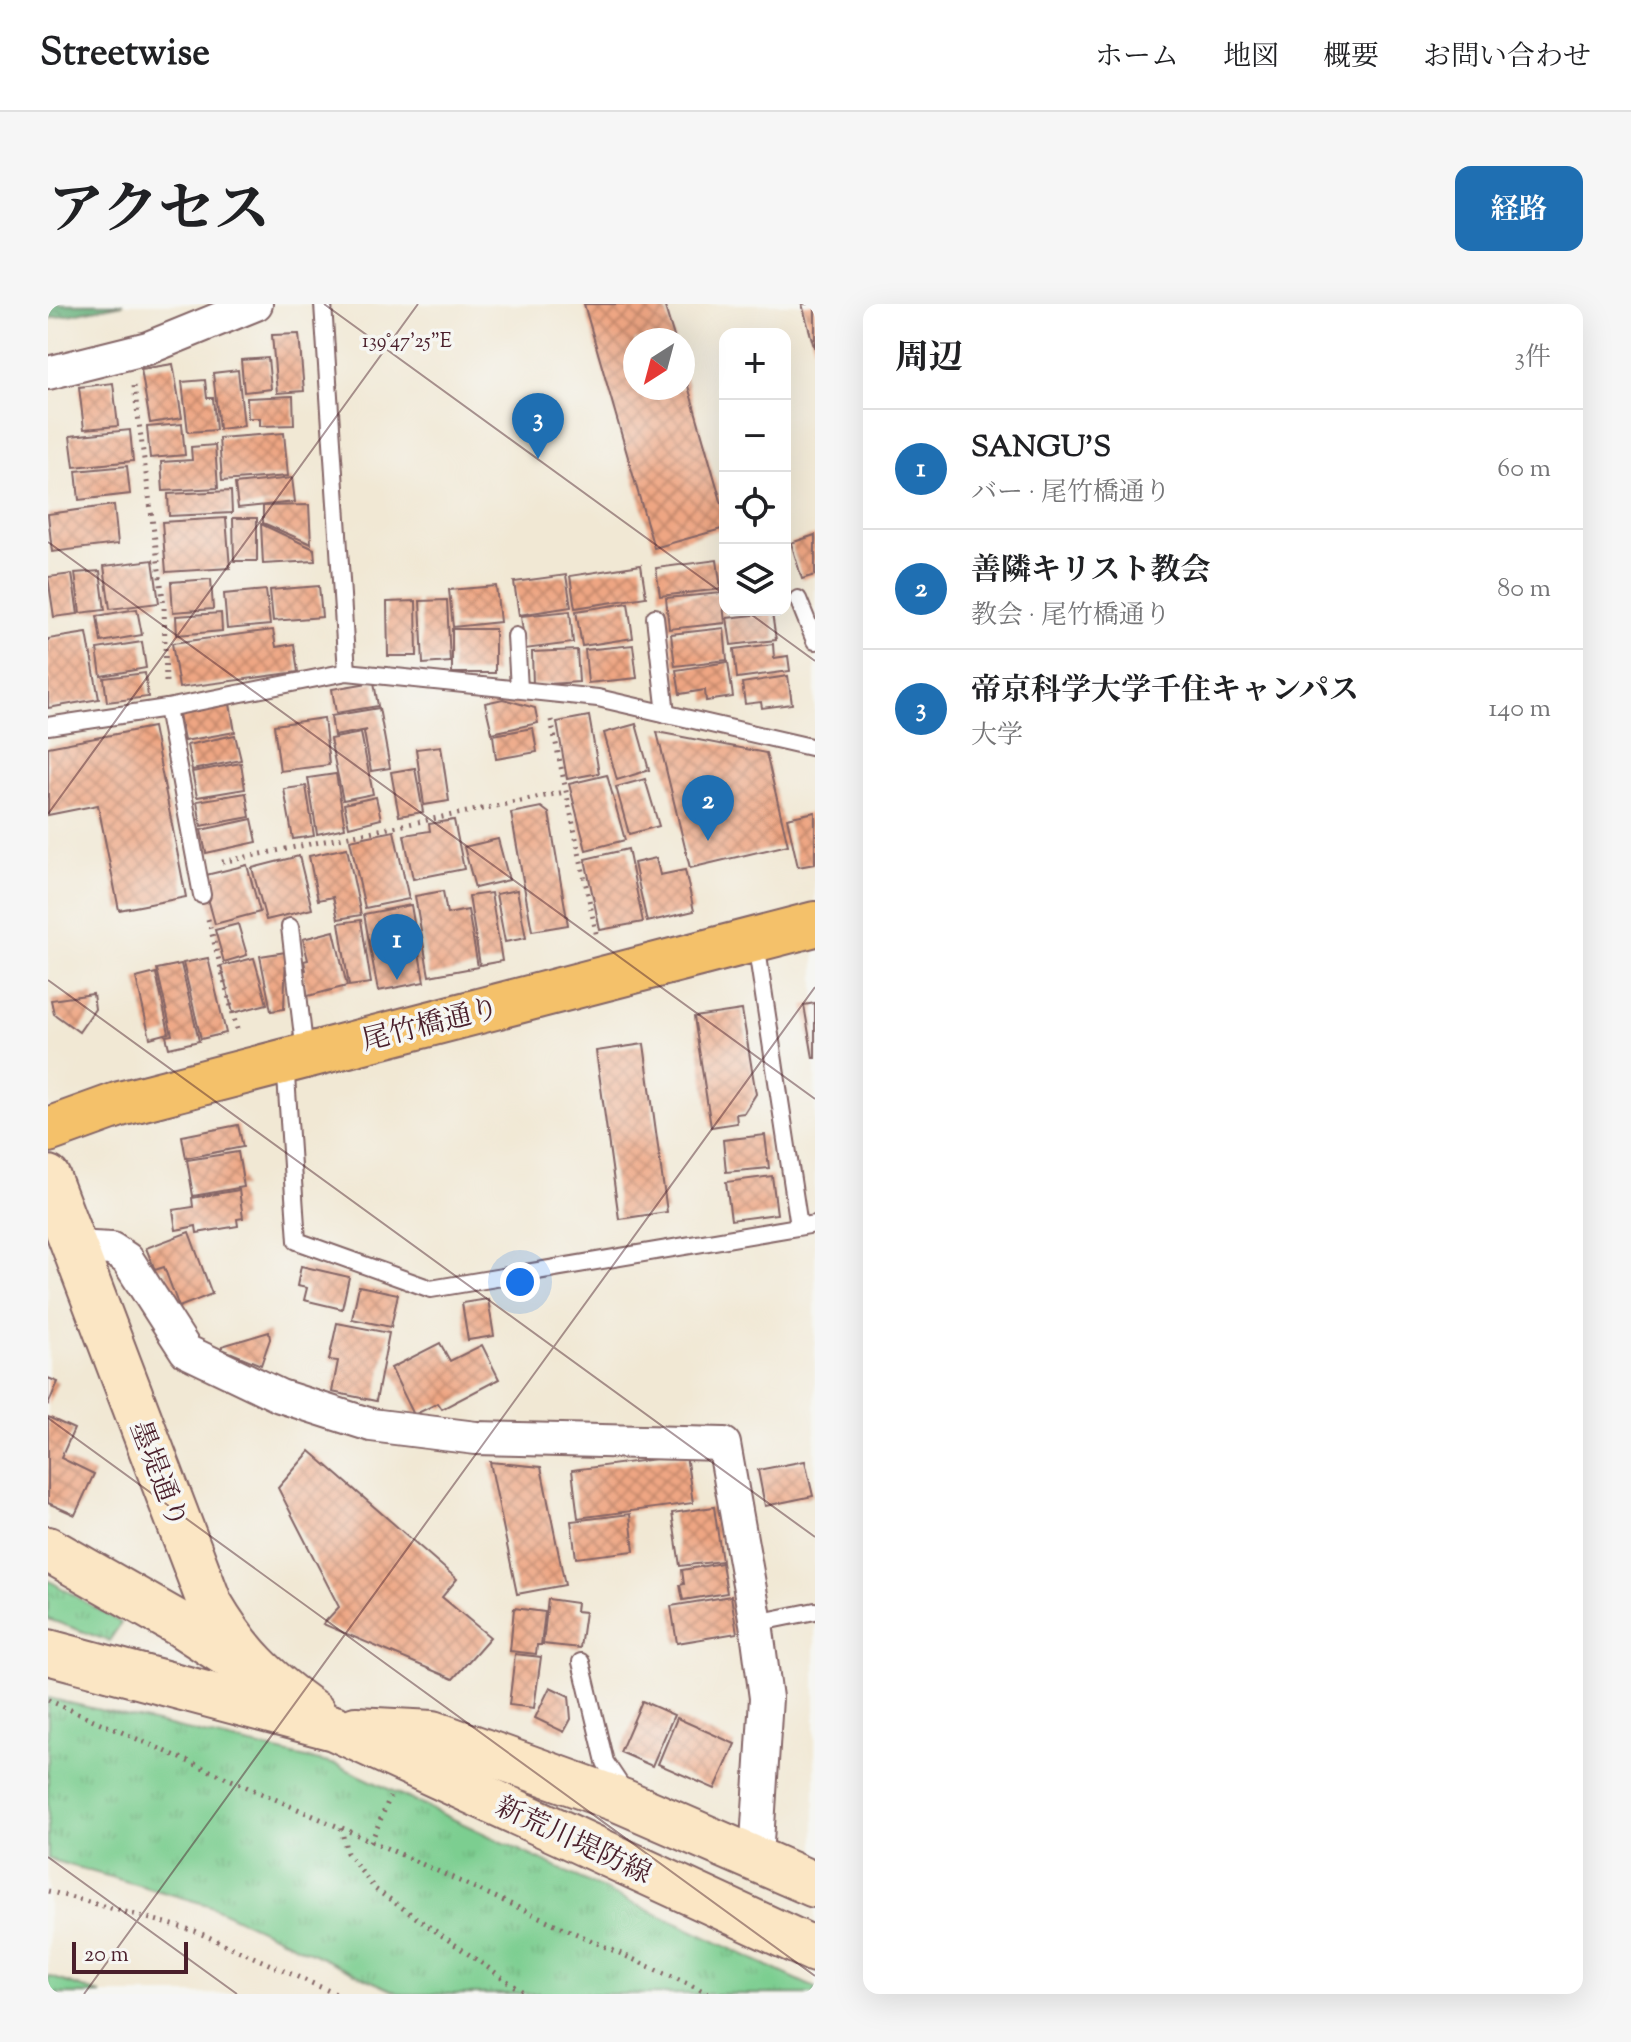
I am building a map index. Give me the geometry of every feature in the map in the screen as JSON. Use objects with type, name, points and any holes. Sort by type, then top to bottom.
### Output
[{"type":"main road","name":"尾竹橋通り","points":[[48,1130],[120,1104],[815,924]]},
{"type":"main road","name":"墨堤通り","points":[[48,1178],[210,1604],[243,1655],[269,1681],[334,1728]]},
{"type":"main road","points":[[48,1549],[183,1626],[269,1681]]},
{"type":"main road","name":"新荒川堤防線","points":[[48,1652],[334,1728],[815,1950]]},
{"type":"main road","name":"新荒川堤防線","points":[[334,1728],[433,1733],[622,1801],[815,1885]]},
{"type":"street","points":[[48,373],[130,354],[256,304]]},
{"type":"street","points":[[73,1247],[112,1249],[127,1259],[186,1351],[280,1396],[371,1425],[476,1438],[724,1444],[766,1698],[756,1858]]},
{"type":"lane","points":[[323,304],[347,672]]},
{"type":"lane","points":[[798,599],[815,641]]},
{"type":"lane","points":[[655,617],[666,714]]},
{"type":"lane","points":[[516,636],[519,689]]},
{"type":"lane","points":[[48,726],[167,708],[347,672],[598,698],[815,748]]},
{"type":"lane","points":[[167,708],[202,895]]},
{"type":"lane","points":[[290,927],[297,1241],[431,1289],[807,1225],[755,939]]},
{"type":"lane","points":[[756,1623],[815,1611]]},
{"type":"lane","points":[[581,1662],[605,1762],[621,1786],[622,1801]]},
{"type":"path","points":[[130,354],[164,606],[167,708]]},
{"type":"path","points":[[545,692],[596,935]]},
{"type":"path","points":[[197,867],[565,792]]},
{"type":"path","points":[[202,895],[236,1029]]},
{"type":"path","points":[[48,1700],[710,1994]]},
{"type":"path","points":[[371,1842],[392,1791]]},
{"type":"path","points":[[341,1828],[347,1853],[375,1889],[526,1994]]},
{"type":"path","points":[[48,1891],[195,1931],[336,1994]]},
{"type":"green space","points":[[48,304],[123,304],[48,319]]},
{"type":"green space","points":[[48,1580],[121,1623],[109,1641],[48,1619]]},
{"type":"green space","points":[[48,1698],[337,1765],[815,1988],[815,1994],[400,1994],[208,1905],[48,1859]]},
{"type":"green space","points":[[48,1976],[101,1994],[48,1994]]},
{"type":"building","points":[[584,304],[664,304],[671,328],[623,328],[623,400],[692,400],[719,494],[719,530],[654,548]]},
{"type":"building","points":[[802,304],[815,304],[815,347],[814,347]]},
{"type":"building","points":[[299,334],[304,391],[277,393],[272,335]]},
{"type":"building","points":[[268,358],[271,389],[244,392],[241,360]]},
{"type":"building","points":[[173,364],[182,418],[150,423],[141,369]]},
{"type":"building","points":[[238,370],[244,426],[219,429],[213,373]]},
{"type":"building","points":[[205,380],[207,398],[213,398],[216,430],[188,432],[182,382]]},
{"type":"building","points":[[113,383],[118,426],[84,429],[79,387]]},
{"type":"building","points":[[293,396],[294,425],[260,426],[260,418],[248,418],[247,398]]},
{"type":"building","points":[[182,424],[185,455],[150,458],[147,427]]},
{"type":"building","points":[[130,430],[133,461],[74,467],[70,436]]},
{"type":"building","points":[[284,433],[288,476],[222,481],[219,438]]},
{"type":"building","points":[[215,445],[218,488],[163,491],[161,462],[192,460],[191,447]]},
{"type":"building","points":[[127,466],[130,494],[79,500],[76,471]]},
{"type":"building","points":[[292,478],[295,502],[238,508],[235,484]]},
{"type":"building","points":[[231,491],[232,513],[169,516],[168,494]]},
{"type":"building","points":[[114,505],[118,544],[52,552],[48,514]]},
{"type":"building","points":[[309,505],[311,544],[263,523],[263,506]]},
{"type":"building","points":[[226,518],[230,568],[166,572],[162,522]]},
{"type":"building","points":[[233,518],[257,518],[257,561],[234,561]]},
{"type":"building","points":[[261,524],[314,549],[315,561],[263,564]]},
{"type":"building","points":[[815,535],[815,575],[802,579],[791,543]]},
{"type":"building","points":[[153,560],[159,603],[110,609],[104,566]]},
{"type":"building","points":[[717,560],[719,589],[660,596],[656,568]]},
{"type":"building","points":[[641,565],[646,597],[575,608],[570,576]]},
{"type":"building","points":[[100,571],[105,610],[80,613],[75,573]]},
{"type":"building","points":[[72,574],[78,614],[54,617],[48,577]]},
{"type":"building","points":[[566,575],[571,607],[519,615],[514,582]]},
{"type":"building","points":[[211,579],[213,609],[173,612],[171,582]]},
{"type":"building","points":[[319,586],[322,617],[273,621],[270,590]]},
{"type":"building","points":[[496,586],[500,622],[453,627],[449,590]]},
{"type":"building","points":[[266,590],[270,625],[227,629],[224,594]]},
{"type":"building","points":[[719,593],[719,616],[724,616],[725,623],[669,629],[666,598]]},
{"type":"building","points":[[447,600],[450,662],[423,664],[420,601]]},
{"type":"building","points":[[416,601],[417,656],[388,656],[387,602]]},
{"type":"building","points":[[628,603],[633,638],[582,646],[576,611]]},
{"type":"building","points":[[137,609],[142,635],[101,642],[97,616]]},
{"type":"building","points":[[570,611],[573,643],[525,649],[521,616]]},
{"type":"building","points":[[221,613],[222,631],[177,635],[176,616]]},
{"type":"building","points":[[772,616],[776,640],[731,645],[727,618]]},
{"type":"building","points":[[724,628],[727,660],[675,666],[671,634]]},
{"type":"building","points":[[452,629],[495,629],[495,673],[452,673]]},
{"type":"building","points":[[273,630],[276,647],[294,644],[298,672],[179,688],[172,643]]},
{"type":"building","points":[[87,633],[99,699],[48,708],[48,639]]},
{"type":"building","points":[[142,642],[146,668],[101,676],[97,649]]},
{"type":"building","points":[[773,644],[774,658],[788,656],[790,671],[737,678],[734,649]]},
{"type":"building","points":[[633,645],[637,678],[588,683],[585,650]]},
{"type":"building","points":[[577,650],[579,682],[533,685],[532,652]]},
{"type":"building","points":[[728,662],[733,697],[706,701],[705,690],[680,694],[676,670]]},
{"type":"building","points":[[145,673],[148,697],[107,702],[104,678]]},
{"type":"building","points":[[788,676],[792,704],[762,708],[761,702],[745,704],[742,683]]},
{"type":"building","points":[[374,682],[378,706],[336,713],[332,689]]},
{"type":"building","points":[[503,699],[535,708],[538,723],[492,733],[485,703]]},
{"type":"building","points":[[230,704],[235,732],[184,741],[179,714]]},
{"type":"building","points":[[379,708],[390,768],[371,771],[364,732],[367,730],[334,736],[331,716]]},
{"type":"building","points":[[589,716],[599,773],[567,779],[557,722]]},
{"type":"building","points":[[324,718],[329,765],[280,771],[274,725]]},
{"type":"building","points":[[636,724],[649,770],[617,780],[604,733]]},
{"type":"building","points":[[153,727],[186,897],[119,910],[98,805],[48,815],[48,747]]},
{"type":"building","points":[[533,728],[537,752],[496,759],[493,735]]},
{"type":"building","points":[[657,732],[766,753],[788,845],[690,868]]},
{"type":"building","points":[[361,733],[373,794],[343,800],[330,739]]},
{"type":"building","points":[[235,735],[241,760],[192,770],[187,745]]},
{"type":"building","points":[[441,746],[449,801],[424,805],[416,749]]},
{"type":"building","points":[[241,763],[245,789],[197,797],[192,772]]},
{"type":"building","points":[[415,768],[423,812],[399,816],[391,772]]},
{"type":"building","points":[[336,774],[345,828],[317,834],[308,778]]},
{"type":"building","points":[[607,775],[625,840],[586,850],[569,784]]},
{"type":"building","points":[[645,779],[659,826],[629,834],[616,787]]},
{"type":"building","points":[[306,786],[314,836],[293,839],[284,789]]},
{"type":"building","points":[[246,793],[250,817],[201,826],[197,801]]},
{"type":"building","points":[[376,797],[381,819],[349,827],[344,804]]},
{"type":"building","points":[[541,807],[549,813],[568,925],[532,931],[511,813]]},
{"type":"building","points":[[815,812],[815,864],[798,867],[787,818]]},
{"type":"building","points":[[252,819],[257,842],[206,853],[201,830]]},
{"type":"building","points":[[454,820],[464,869],[413,879],[404,835],[430,831],[429,824]]},
{"type":"building","points":[[394,831],[409,899],[365,908],[350,840]]},
{"type":"building","points":[[498,839],[509,880],[475,888],[464,847]]},
{"type":"building","points":[[347,848],[361,915],[338,919],[333,897],[318,900],[309,856]]},
{"type":"building","points":[[628,849],[643,922],[600,930],[585,859]]},
{"type":"building","points":[[299,856],[312,909],[266,920],[252,868]]},
{"type":"building","points":[[656,858],[660,875],[685,870],[694,911],[647,922],[634,863]]},
{"type":"building","points":[[247,865],[260,912],[215,924],[202,876]]},
{"type":"building","points":[[517,890],[526,938],[505,942],[496,894]]},
{"type":"building","points":[[443,891],[447,914],[468,910],[478,967],[429,976],[415,896]]},
{"type":"building","points":[[491,893],[502,961],[480,965],[469,896]]},
{"type":"building","points":[[411,905],[424,982],[378,991],[364,914]]},
{"type":"building","points":[[361,920],[371,983],[349,986],[339,923]]},
{"type":"building","points":[[238,924],[247,955],[224,962],[215,930]]},
{"type":"building","points":[[334,931],[347,986],[308,996],[302,971],[306,970],[304,961],[308,960],[303,939]]},
{"type":"building","points":[[286,952],[284,1009],[271,1011],[260,956]]},
{"type":"building","points":[[208,958],[226,1033],[201,1039],[183,963]]},
{"type":"building","points":[[254,958],[267,1004],[233,1013],[221,966]]},
{"type":"building","points":[[181,964],[199,1041],[169,1048],[166,1036],[172,1035],[157,969]]},
{"type":"building","points":[[156,973],[169,1033],[150,1038],[136,978]]},
{"type":"building","points":[[93,994],[95,1009],[79,1032],[54,1014],[51,1000]]},
{"type":"building","points":[[815,1003],[815,1058],[813,1058],[804,1005]]},
{"type":"building","points":[[742,1010],[756,1094],[744,1113],[736,1114],[737,1123],[711,1127],[694,1017]]},
{"type":"building","points":[[644,1044],[667,1212],[619,1219],[596,1051]]},
{"type":"building","points":[[238,1125],[243,1147],[186,1158],[182,1136]]},
{"type":"building","points":[[765,1135],[769,1168],[726,1172],[723,1140]]},
{"type":"building","points":[[238,1152],[244,1187],[193,1196],[187,1160]]},
{"type":"building","points":[[772,1176],[777,1214],[731,1220],[726,1182]]},
{"type":"building","points":[[239,1190],[243,1218],[237,1219],[238,1226],[197,1233],[196,1226],[176,1230],[173,1210],[193,1207],[192,1198]]},
{"type":"building","points":[[189,1232],[212,1294],[179,1307],[164,1267],[155,1270],[146,1248]]},
{"type":"building","points":[[301,1266],[349,1277],[342,1309],[304,1300],[307,1288],[297,1286]]},
{"type":"building","points":[[359,1286],[398,1294],[391,1327],[352,1319]]},
{"type":"building","points":[[488,1299],[494,1336],[468,1340],[462,1303]]},
{"type":"building","points":[[337,1323],[389,1333],[376,1401],[332,1392],[338,1361],[329,1360]]},
{"type":"building","points":[[269,1332],[270,1339],[261,1365],[222,1349],[222,1346]]},
{"type":"building","points":[[440,1343],[450,1361],[482,1345],[499,1379],[442,1409],[438,1403],[414,1415],[391,1368]]},
{"type":"building","points":[[48,1378],[58,1382],[48,1405]]},
{"type":"building","points":[[48,1417],[74,1429],[61,1458],[94,1474],[75,1515],[48,1503]]},
{"type":"building","points":[[310,1451],[457,1579],[442,1597],[490,1637],[453,1679],[323,1624],[339,1607],[278,1488]]},
{"type":"building","points":[[686,1455],[693,1503],[578,1518],[572,1470]]},
{"type":"building","points":[[805,1461],[813,1496],[765,1506],[758,1470]]},
{"type":"building","points":[[490,1462],[541,1467],[565,1585],[517,1594]]},
{"type":"building","points":[[714,1507],[722,1561],[680,1566],[672,1513]]},
{"type":"building","points":[[630,1514],[634,1551],[576,1558],[571,1521]]},
{"type":"building","points":[[722,1563],[727,1593],[683,1600],[680,1585],[684,1584],[682,1570]]},
{"type":"building","points":[[731,1596],[737,1633],[677,1643],[671,1606]]},
{"type":"building","points":[[548,1599],[577,1603],[576,1611],[585,1612],[580,1648],[543,1644]]},
{"type":"building","points":[[514,1608],[545,1612],[541,1645],[537,1645],[536,1654],[510,1651]]},
{"type":"building","points":[[515,1654],[541,1657],[534,1708],[509,1705]]},
{"type":"building","points":[[550,1687],[569,1696],[571,1719],[564,1732],[535,1718]]},
{"type":"building","points":[[642,1701],[674,1715],[652,1766],[620,1752]]},
{"type":"building","points":[[677,1718],[735,1744],[715,1789],[658,1764]]},
{"type":"place","name":"帝京科学大学千住キャンパス","points":[[538,459]]},
{"type":"place","name":"善隣キリスト教会","points":[[708,841]]},
{"type":"place","name":"SANGU'S","points":[[397,980]]}]
